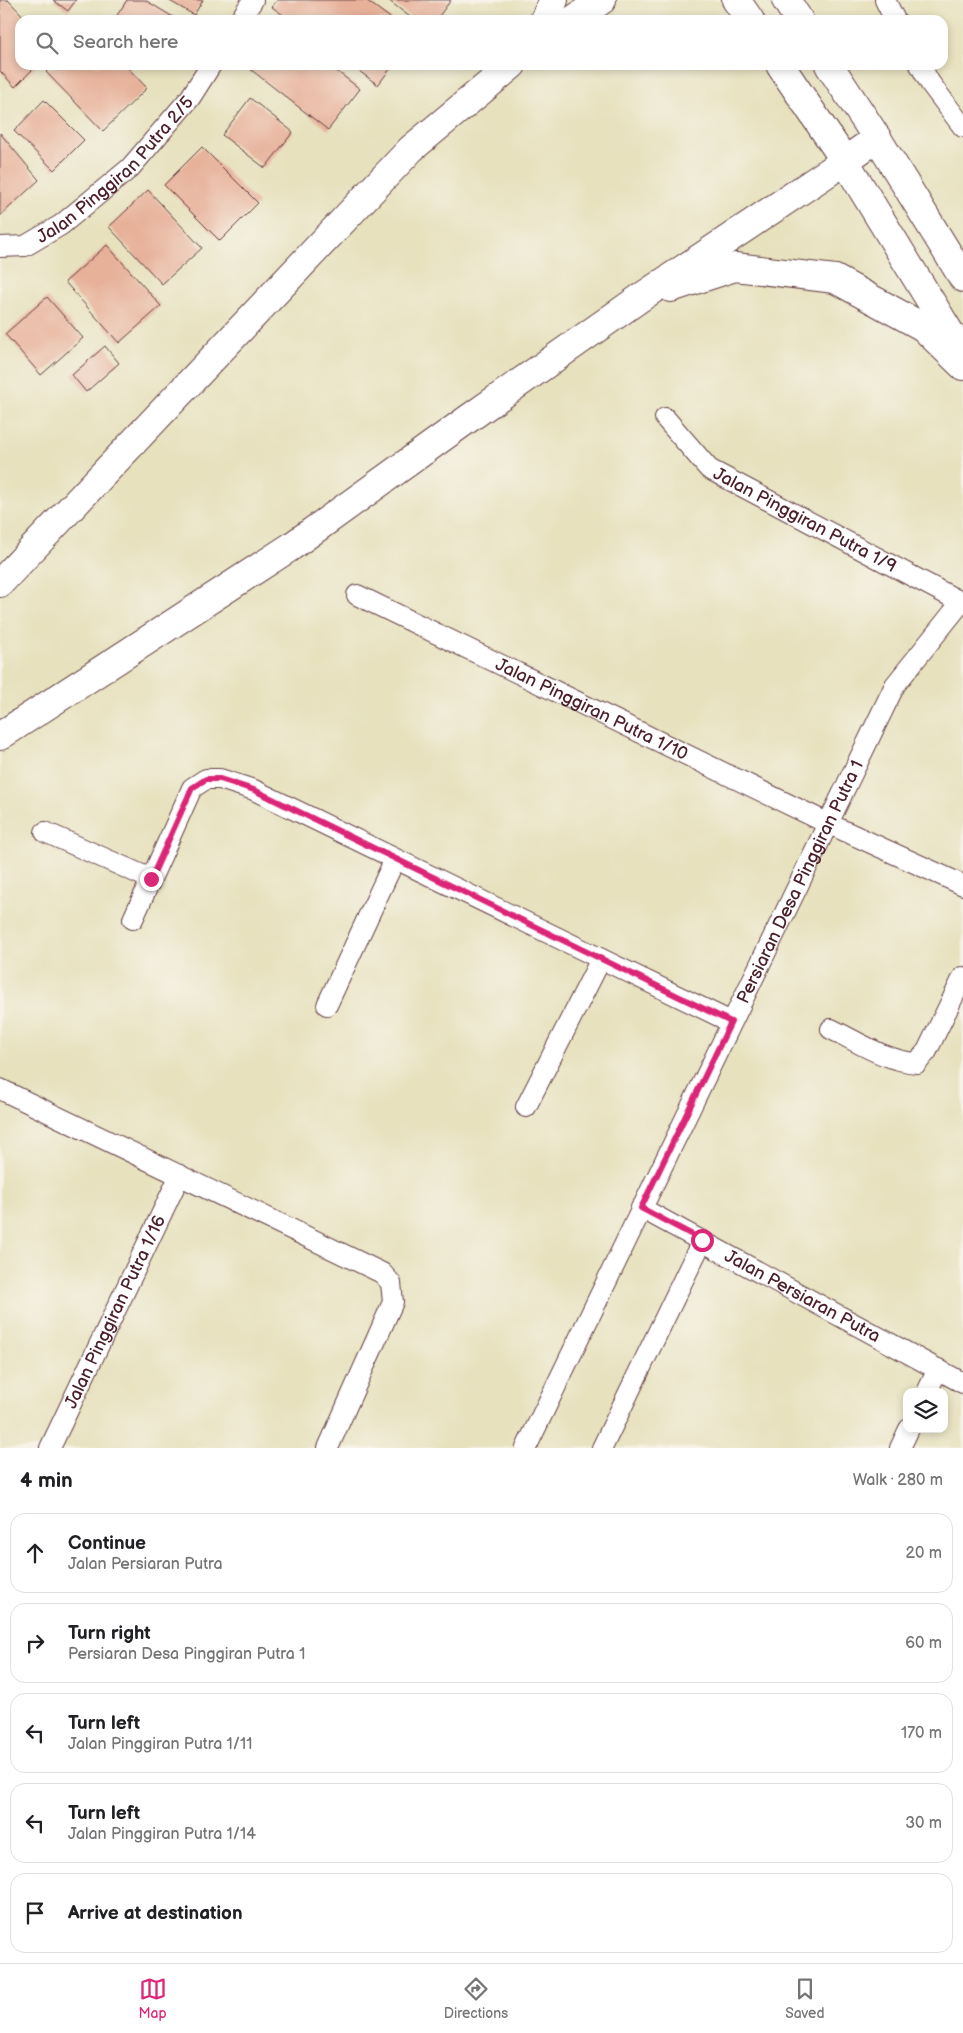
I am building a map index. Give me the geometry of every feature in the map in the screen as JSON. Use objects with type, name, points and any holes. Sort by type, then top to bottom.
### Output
[{"type":"main road","points":[[546,15],[554,0]]},
{"type":"main road","points":[[580,15],[602,0]]},
{"type":"main road","points":[[736,0],[746,15]]},
{"type":"main road","points":[[786,0],[796,15]]},
{"type":"main road","points":[[0,583],[411,149],[506,70]]},
{"type":"main road","points":[[783,70],[845,161],[963,354]]},
{"type":"main road","points":[[832,70],[877,138],[963,278]]},
{"type":"main road","points":[[0,736],[292,546],[640,298],[877,138]]},
{"type":"main road","points":[[640,298],[735,267],[835,279],[923,327],[963,366]]},
{"type":"street","points":[[243,15],[253,0]]},
{"type":"street","points":[[885,0],[892,15]]},
{"type":"street","name":"Jalan Pinggiran Putra 2/5","points":[[0,247],[25,246],[61,225],[130,168],[190,98],[208,70]]},
{"type":"street","points":[[923,70],[930,83],[963,127]]},
{"type":"street","name":"Jalan Pinggiran Putra 1/9","points":[[665,418],[708,469],[962,601]]},
{"type":"street","name":"Jalan Pinggiran Putra 1/10","points":[[357,595],[827,823],[963,885]]},
{"type":"street","name":"Persiaran Desa Pinggiran Putra 1","points":[[526,1448],[895,685],[962,601]]},
{"type":"street","points":[[132,919],[192,788],[206,779],[220,779],[245,788],[395,859],[731,1022]]},
{"type":"street","points":[[45,832],[151,879]]},
{"type":"street","points":[[327,1004],[395,859]]},
{"type":"street","points":[[526,1106],[601,959]]},
{"type":"street","points":[[831,1029],[885,1056],[901,1062],[917,1063],[927,1051],[963,977]]},
{"type":"street","points":[[0,1089],[382,1272],[391,1283],[393,1302],[328,1448]]},
{"type":"street","name":"Jalan Pinggiran Putra 1/16","points":[[50,1448],[180,1175]]},
{"type":"street","name":"Jalan Persiaran Putra","points":[[641,1208],[963,1383]]},
{"type":"street","points":[[602,1448],[702,1240]]},
{"type":"street","points":[[929,1388],[938,1369]]},
{"type":"street","points":[[900,1448],[907,1433]]},
{"type":"building","points":[[0,0],[8,0],[22,15],[15,15],[15,70],[32,70],[15,87],[0,71]]},
{"type":"building","points":[[53,0],[76,0],[68,11]]},
{"type":"building","points":[[127,0],[145,0],[170,15],[117,15]]},
{"type":"building","points":[[168,0],[203,0],[194,15]]},
{"type":"building","points":[[277,0],[366,0],[386,15],[283,15],[272,7]]},
{"type":"building","points":[[388,0],[451,0],[440,15],[408,15]]},
{"type":"building","points":[[48,70],[130,70],[147,88],[103,131],[46,72]]},
{"type":"building","points":[[251,70],[335,70],[360,89],[328,130]]},
{"type":"building","points":[[358,70],[389,70],[378,85]]},
{"type":"building","points":[[250,98],[293,132],[265,168],[222,135]]},
{"type":"building","points":[[44,100],[84,140],[54,170],[14,131]]},
{"type":"building","points":[[0,133],[39,180],[0,216]]},
{"type":"building","points":[[202,147],[258,203],[220,241],[164,185]]},
{"type":"building","points":[[148,190],[202,248],[162,284],[109,227]]},
{"type":"building","points":[[107,245],[161,306],[119,343],[65,282]]},
{"type":"building","points":[[47,297],[83,338],[41,375],[5,334]]},
{"type":"building","points":[[105,346],[119,363],[86,392],[72,375]]},
{"type":"route","points":[[151,879],[192,788],[206,779],[220,779],[254,790],[731,1022],[641,1208],[702,1240]]}]
